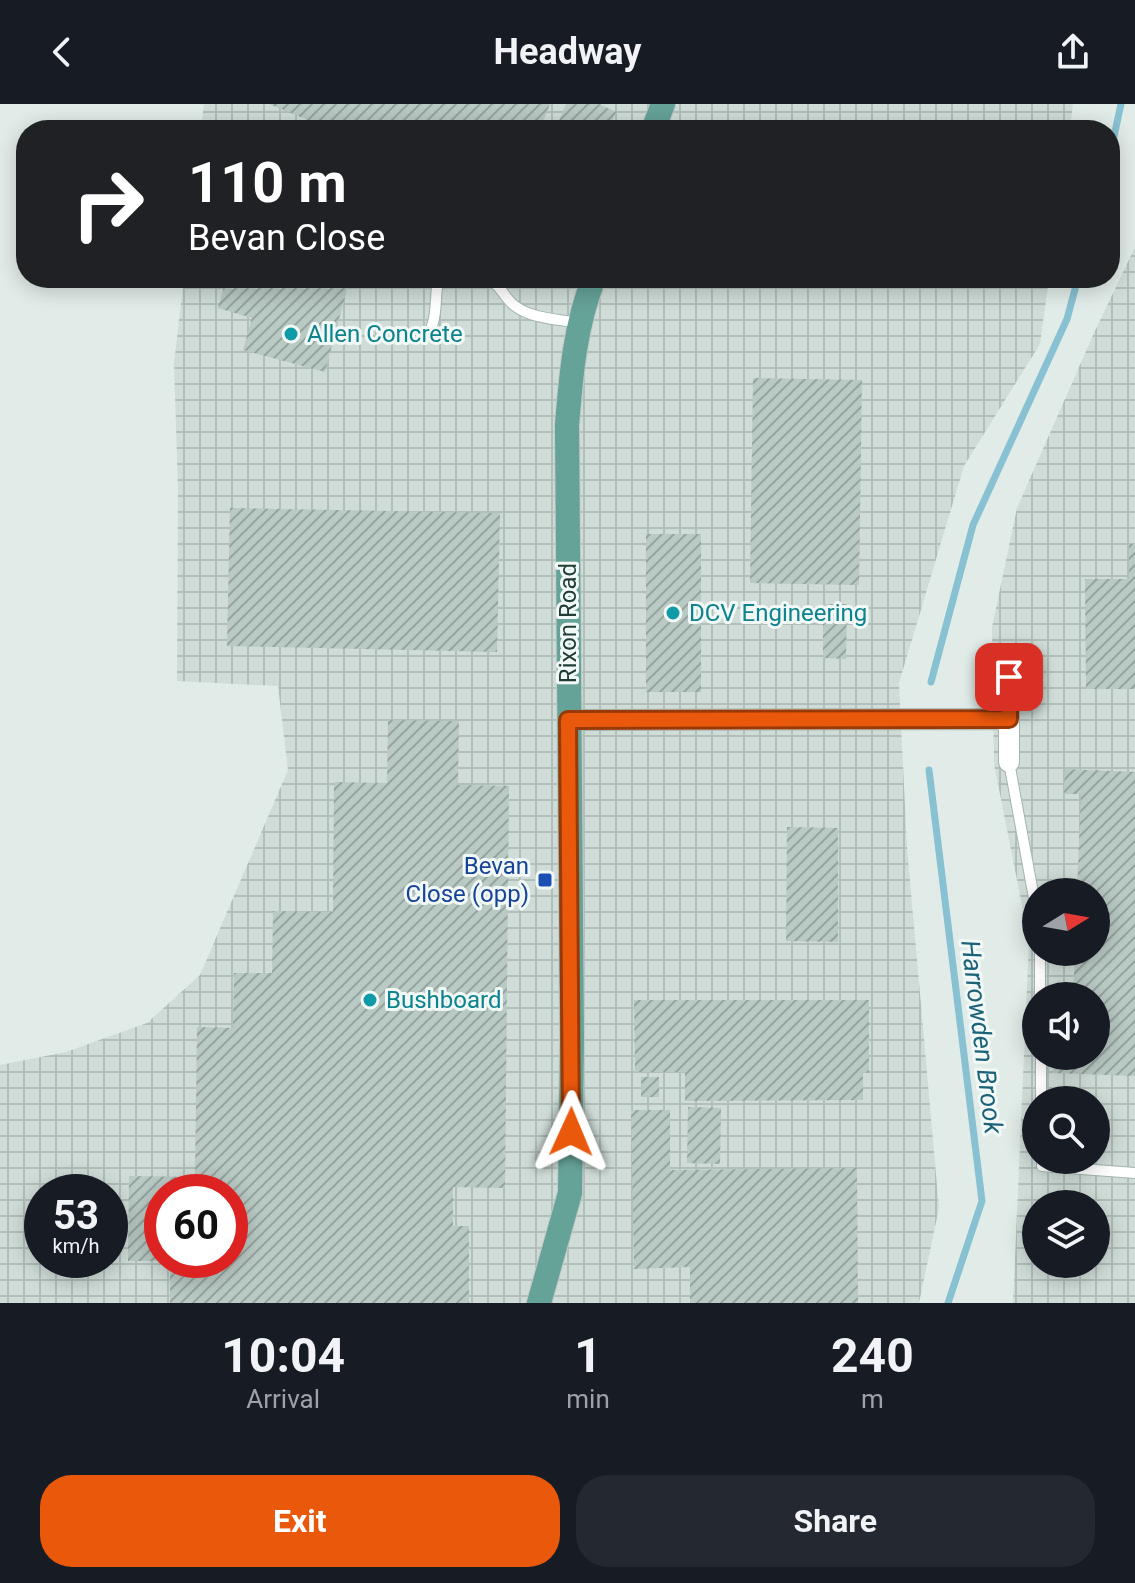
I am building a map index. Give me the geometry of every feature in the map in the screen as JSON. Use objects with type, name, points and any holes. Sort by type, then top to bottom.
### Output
[{"type":"main road","name":"Rixon Road","points":[[539,1303],[570,1193],[572,1041],[567,425],[572,365],[590,288]]},
{"type":"street","points":[[1009,677],[1009,762]]},
{"type":"street","points":[[568,720],[1009,719]]},
{"type":"lane","points":[[432,326],[438,311],[436,288]]},
{"type":"lane","points":[[502,288],[514,305],[533,314],[580,323]]},
{"type":"lane","points":[[1009,762],[1030,878]]},
{"type":"lane","points":[[1110,1171],[1135,1173]]},
{"type":"shaded area","points":[[204,104],[1073,104],[1071,120],[202,120]]},
{"type":"shaded area","points":[[1135,247],[1135,1303],[1013,1303],[1022,1099],[1022,1174],[1110,1174],[1110,1086],[1023,1086],[1023,1070],[1110,1070],[1110,982],[1027,982],[1028,966],[1110,966],[1110,878],[1022,878],[1022,906],[994,764],[992,627],[1017,508],[1094,333],[1115,288],[1120,288],[1120,278]]},
{"type":"shaded area","points":[[183,288],[1048,288],[1040,344],[964,466],[899,683],[907,847],[939,1208],[919,1303],[0,1303],[0,1065],[66,1052],[147,1023],[200,975],[288,770],[278,686],[177,681],[178,491],[174,363]]},
{"type":"building","points":[[269,104],[550,104],[544,120],[308,120]]},
{"type":"building","points":[[566,104],[599,104],[616,112],[612,120],[559,120]]},
{"type":"building","name":"Allen Concrete","points":[[223,288],[347,288],[325,372],[243,350],[252,318],[218,308]]},
{"type":"building","points":[[753,378],[862,380],[859,585],[750,583]]},
{"type":"building","points":[[230,508],[500,513],[497,652],[227,646]]},
{"type":"building","name":"DCV Engineering","points":[[646,534],[701,534],[701,692],[646,692]]},
{"type":"building","points":[[1129,544],[1135,544],[1135,689],[1086,689],[1085,579],[1129,579]]},
{"type":"building","points":[[823,604],[847,604],[846,659],[823,658]]},
{"type":"building","name":"Bushboard","points":[[388,720],[459,721],[458,785],[509,786],[505,1188],[453,1187],[453,1226],[469,1226],[469,1303],[170,1303],[170,1278],[248,1278],[248,1174],[195,1174],[197,1027],[233,1028],[234,973],[272,973],[273,911],[333,912],[334,782],[387,783]]},
{"type":"building","points":[[1065,769],[1135,772],[1135,1076],[1053,1073],[1053,1070],[1110,1070],[1110,982],[1074,982],[1074,966],[1110,966],[1110,878],[1078,878],[1081,794],[1064,794]]},
{"type":"building","points":[[787,827],[838,828],[838,942],[786,941]]},
{"type":"building","points":[[634,1000],[869,1000],[869,1073],[863,1072],[863,1100],[685,1101],[685,1072],[635,1072]]},
{"type":"building","points":[[641,1077],[659,1077],[659,1097],[641,1097]]},
{"type":"building","points":[[688,1107],[721,1108],[720,1164],[687,1163]]},
{"type":"building","points":[[631,1110],[670,1110],[670,1170],[857,1168],[858,1303],[690,1303],[690,1267],[634,1269]]},
{"type":"building","name":"Bushboard","points":[[129,1176],[144,1176],[144,1261],[128,1261]]},
{"type":"waterway","name":"Harrowden Brook","points":[[1118,120],[1121,104]]},
{"type":"waterway","name":"Harrowden Brook","points":[[931,682],[973,525],[1067,319],[1075,288]]},
{"type":"waterway","name":"Harrowden Brook","points":[[929,770],[982,1201],[948,1303]]},
{"type":"place","name":"Allen Concrete","points":[[291,334]]},
{"type":"place","name":"DCV Engineering","points":[[673,613]]},
{"type":"place","name":"Bevan Close (opp)","points":[[545,880]]},
{"type":"place","name":"Bushboard","points":[[370,1000]]},
{"type":"route","points":[[571,1132],[568,720],[1009,719],[1009,677]]}]
